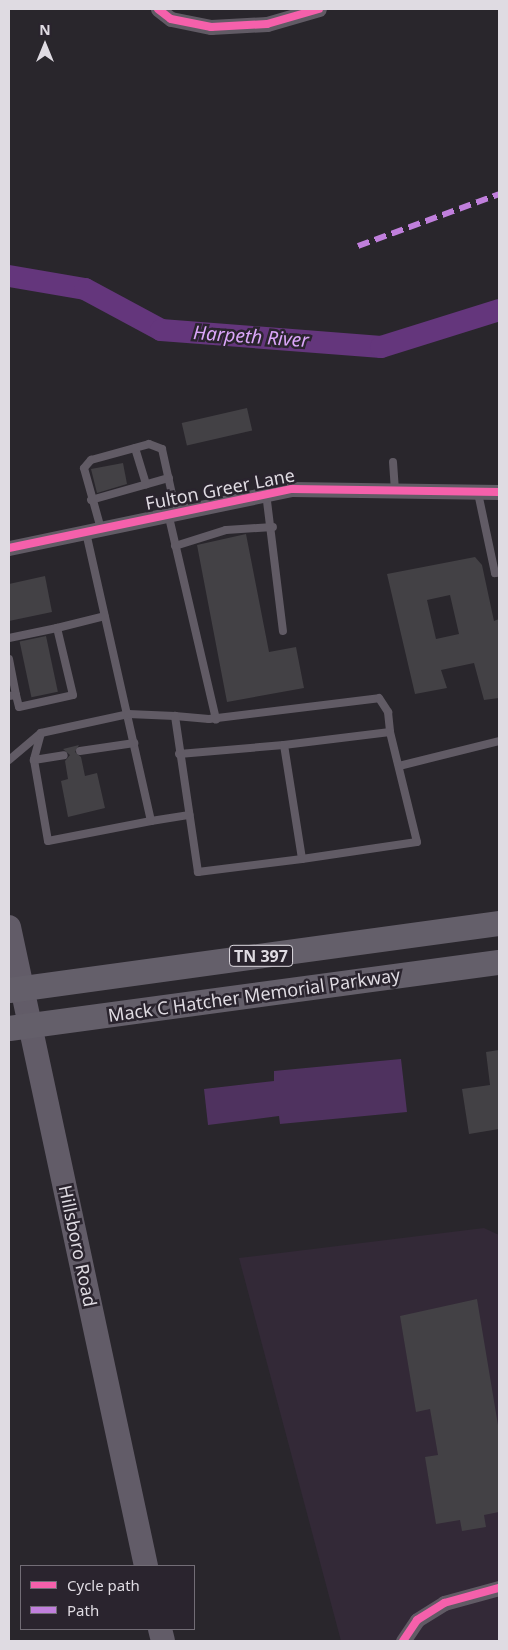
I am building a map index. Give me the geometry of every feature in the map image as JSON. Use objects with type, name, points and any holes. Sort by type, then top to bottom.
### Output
[{"type":"highway","name":"TN 397","points":[[15,989],[499,923]]},
{"type":"highway","name":"Mack C Hatcher Memorial Parkway","points":[[20,1027],[499,962]]},
{"type":"main road","name":"Hillsboro Road","points":[[9,927],[20,1027],[146,1565]]},
{"type":"street","points":[[158,9],[172,18],[211,27],[267,24],[319,9]]},
{"type":"street","name":"Fulton Greer Lane","points":[[9,548],[266,493],[315,488],[478,494],[499,492]]},
{"type":"street","points":[[403,1641],[417,1620],[444,1603],[499,1588]]},
{"type":"lane","points":[[151,822],[105,616],[91,500],[84,468],[91,460],[149,444],[162,449],[169,478],[175,546],[216,718]]},
{"type":"lane","points":[[135,448],[146,484]]},
{"type":"lane","points":[[393,462],[395,491]]},
{"type":"lane","points":[[91,500],[169,478]]},
{"type":"lane","points":[[266,493],[273,527],[283,632]]},
{"type":"lane","points":[[478,494],[495,573],[499,572]]},
{"type":"lane","points":[[175,546],[226,530],[273,527]]},
{"type":"lane","points":[[9,638],[105,616]]},
{"type":"lane","points":[[9,659],[12,695],[19,708],[73,694],[57,628]]},
{"type":"lane","points":[[9,760],[41,733],[128,714],[175,716],[216,718],[379,698],[388,712],[390,732],[417,842],[302,860],[198,872],[179,754],[175,716]]},
{"type":"lane","points":[[179,754],[284,746],[390,732]]},
{"type":"lane","points":[[41,733],[34,760],[48,841],[190,815]]},
{"type":"lane","points":[[399,766],[499,741]]},
{"type":"lane","points":[[80,751],[134,742]]},
{"type":"lane","points":[[284,746],[302,860]]},
{"type":"lane","points":[[34,760],[64,755]]},
{"type":"shaded area","points":[[401,1059],[407,1112],[280,1124],[279,1116],[208,1125],[204,1089],[274,1081],[274,1071]]},
{"type":"shaded area","points":[[484,1228],[499,1235],[499,1641],[341,1641],[239,1258]]},
{"type":"building","points":[[247,408],[252,430],[187,445],[182,423]]},
{"type":"building","points":[[123,463],[127,484],[97,493],[91,469]]},
{"type":"building","points":[[246,534],[269,652],[296,647],[304,688],[227,702],[197,545]]},
{"type":"building","points":[[475,557],[482,565],[494,621],[499,619],[499,698],[484,700],[474,663],[441,670],[447,688],[415,694],[387,574]],"holes":[[[450,595],[459,634],[436,639],[427,600]]]},
{"type":"building","points":[[45,576],[52,612],[9,621],[9,584]]},
{"type":"building","points":[[46,636],[58,692],[31,697],[20,642]]},
{"type":"building","points":[[79,745],[75,752],[81,757],[85,776],[97,773],[105,808],[68,817],[61,781],[68,779],[65,761],[70,755],[63,749]]},
{"type":"building","points":[[499,1050],[499,1129],[469,1134],[462,1089],[490,1085],[486,1052]]},
{"type":"building","points":[[477,1299],[499,1431],[499,1512],[484,1515],[486,1527],[462,1531],[460,1520],[436,1524],[425,1457],[438,1455],[430,1409],[416,1412],[400,1316]]},
{"type":"waterway","name":"Harpeth River","points":[[9,276],[85,289],[161,330],[381,347],[499,310]]},
{"type":"marked path","points":[[358,246],[499,194]]},
{"type":"cycle path","points":[[158,9],[171,19],[211,27],[267,24],[319,9]]},
{"type":"cycle path","points":[[9,548],[292,489],[499,492]]},
{"type":"cycle path","points":[[403,1641],[417,1620],[444,1603],[499,1588]]}]
